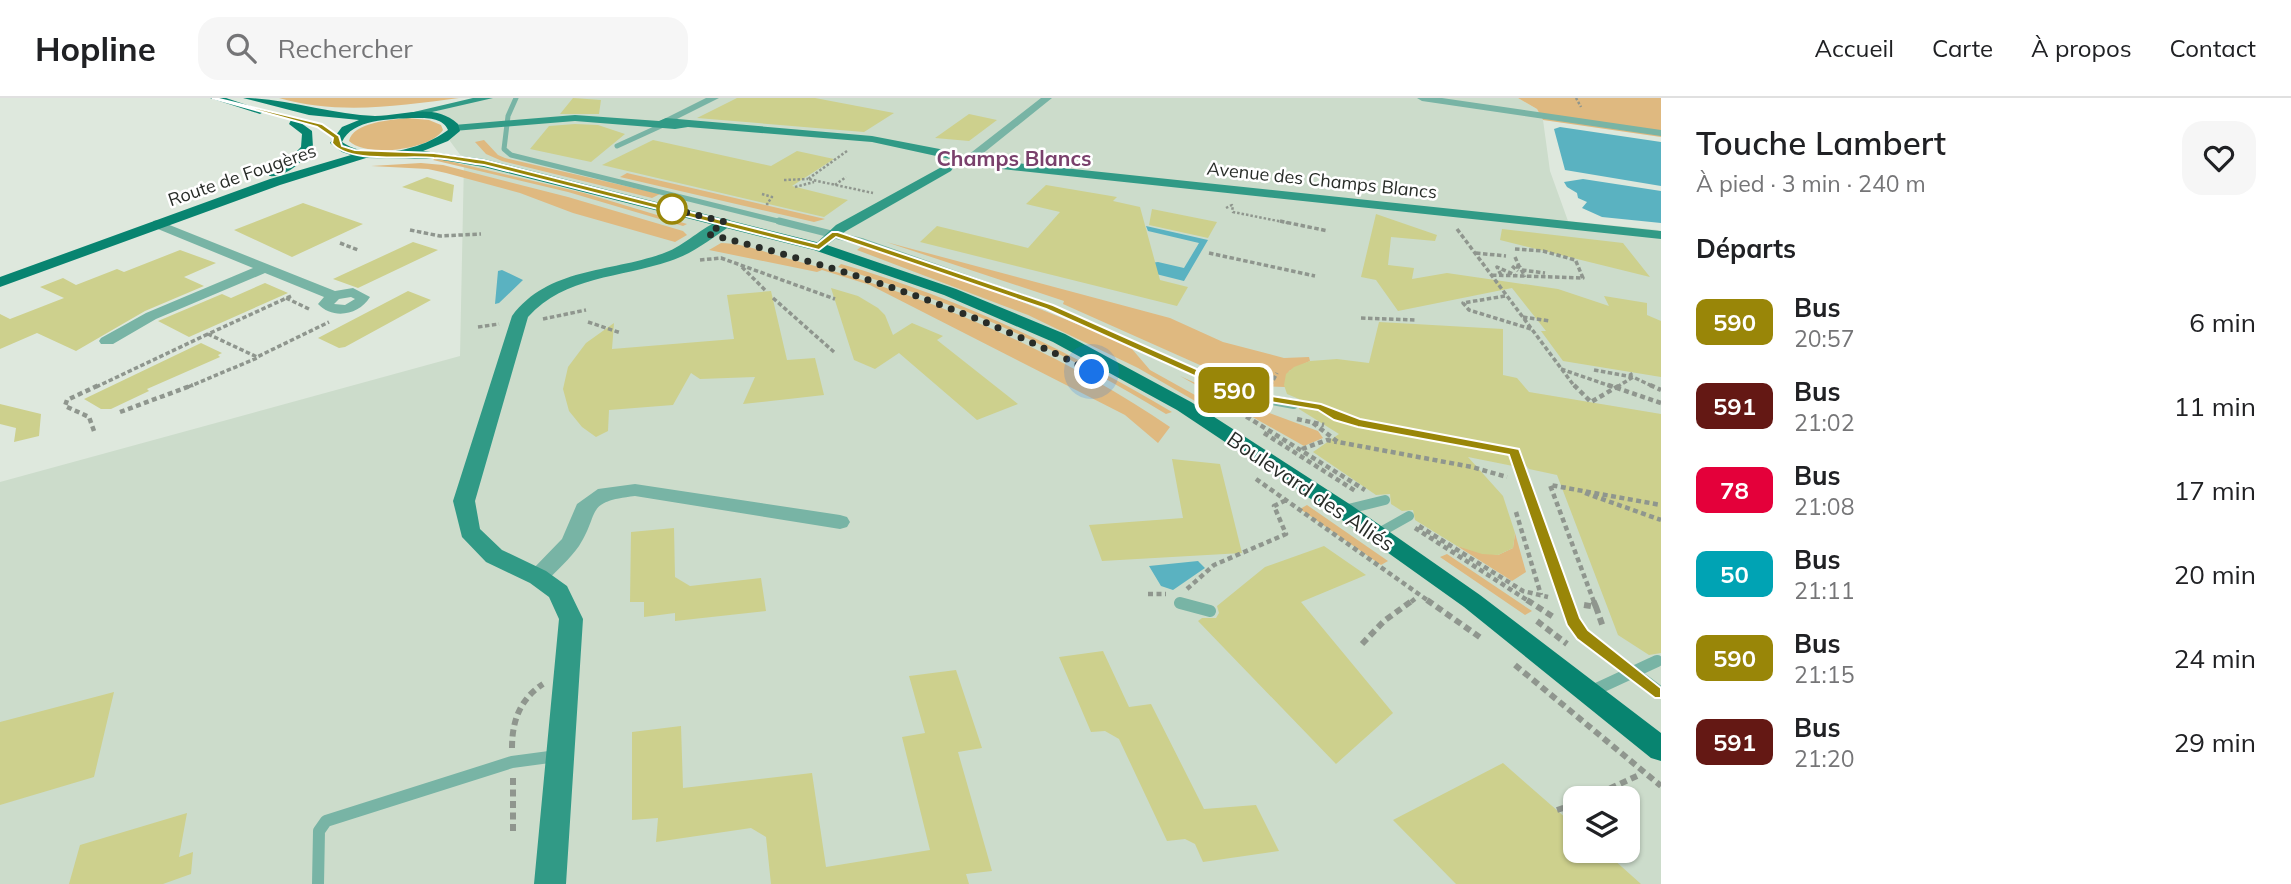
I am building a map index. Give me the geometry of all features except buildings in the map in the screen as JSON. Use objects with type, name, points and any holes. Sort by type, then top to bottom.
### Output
[{"type":"main road","points":[[215,98],[296,120],[345,150],[366,154],[387,154],[429,146],[454,129]]},
{"type":"main road","points":[[248,98],[309,112],[383,118],[406,115],[439,117],[454,129],[484,163]]},
{"type":"main road","name":"Route de Fougères","points":[[158,223],[174,213],[282,174],[327,140],[348,128],[383,118]]},
{"type":"main road","points":[[226,194],[274,173],[299,157],[308,146],[310,138],[305,130],[295,124],[296,120]]},
{"type":"main road","name":"Route de Fougères","points":[[158,223],[183,217],[300,173],[366,154]]},
{"type":"main road","name":"Boulevard des Alliés","points":[[387,154],[436,155],[484,163],[725,222],[827,240],[1059,338],[1184,406],[1343,510],[1472,601],[1661,749]]},
{"type":"main road","points":[[0,282],[158,223]]},
{"type":"street","points":[[406,115],[489,98]]},
{"type":"street","points":[[454,129],[489,98]]},
{"type":"street","points":[[662,124],[714,98]]},
{"type":"street","points":[[682,124],[893,147],[952,165],[975,167],[975,160],[1047,98]]},
{"type":"street","points":[[1422,98],[1661,133]]},
{"type":"street","points":[[682,124],[689,110]]},
{"type":"street","points":[[454,129],[507,122],[582,118],[682,124],[872,139],[952,165]]},
{"type":"street","name":"Avenue des Champs Blancs","points":[[952,165],[975,160],[1661,235]]},
{"type":"street","points":[[827,240],[952,165]]},
{"type":"street","points":[[550,884],[570,619],[559,592],[538,577],[494,556],[470,532],[464,501],[471,471],[518,322],[529,303],[550,288],[665,258],[725,222]]},
{"type":"street","points":[[158,223],[334,296]]},
{"type":"street","points":[[107,341],[151,316],[265,268]]},
{"type":"street","points":[[538,577],[571,542],[584,509],[605,493],[635,490],[840,522]]},
{"type":"lane","points":[[516,98],[507,122],[504,149],[511,155],[827,240],[1049,307],[1245,395],[1294,404]]},
{"type":"lane","points":[[617,146],[662,124]]},
{"type":"lane","points":[[1520,467],[1573,621],[1583,634],[1661,693]]},
{"type":"lane","points":[[1343,510],[1382,500]]},
{"type":"lane","points":[[1377,534],[1408,517]]},
{"type":"lane","points":[[1179,597],[1210,611]]},
{"type":"lane","points":[[1589,692],[1657,661]]},
{"type":"lane","points":[[318,884],[319,831],[326,821],[512,762],[561,755]]},
{"type":"path","points":[[808,179],[859,143]]},
{"type":"path","points":[[835,185],[846,177]]},
{"type":"path","points":[[784,180],[808,179],[858,190]]},
{"type":"path","points":[[795,187],[817,181]]},
{"type":"path","points":[[762,194],[772,197],[767,204],[775,205]]},
{"type":"path","points":[[1231,208],[1235,209],[1233,212],[1328,231]]},
{"type":"path","points":[[1454,225],[1561,368],[1591,402],[1632,375]]},
{"type":"path","points":[[410,230],[440,236],[481,234]]},
{"type":"path","points":[[340,243],[358,250]]},
{"type":"path","points":[[1491,275],[1583,278],[1576,259],[1515,249]]},
{"type":"path","points":[[1209,253],[1315,276]]},
{"type":"path","points":[[1475,253],[1506,256]]},
{"type":"path","points":[[1515,257],[1525,277]]},
{"type":"path","points":[[691,261],[721,258],[835,299]]},
{"type":"path","points":[[739,265],[766,291]]},
{"type":"path","points":[[1512,266],[1518,271],[1516,266],[1545,273]]},
{"type":"path","points":[[1502,276],[1497,267],[1519,277]]},
{"type":"path","points":[[94,431],[94,424],[89,416],[65,407],[67,400],[311,287]]},
{"type":"path","points":[[1506,295],[1463,303],[1469,310],[1531,329]]},
{"type":"path","points":[[286,298],[310,309]]},
{"type":"path","points":[[773,298],[834,352]]},
{"type":"path","points":[[518,322],[586,310]]},
{"type":"path","points":[[120,412],[257,358],[334,319],[322,314]]},
{"type":"path","points":[[1522,317],[1550,321]]},
{"type":"path","points":[[1361,318],[1415,320]]},
{"type":"path","points":[[588,322],[621,333]]},
{"type":"path","points":[[208,334],[257,358]]},
{"type":"path","points":[[1561,368],[1661,403]]},
{"type":"path","points":[[1594,370],[1632,375],[1661,390]]},
{"type":"path","points":[[1229,406],[1382,500]]},
{"type":"path","points":[[1312,423],[1338,442]]},
{"type":"path","points":[[1302,450],[1327,440],[1472,467],[1506,477],[1661,505]]},
{"type":"path","points":[[1246,471],[1491,646]]},
{"type":"path","points":[[1506,477],[1510,490]]},
{"type":"path","points":[[1408,517],[1523,592],[1596,607],[1550,485]]},
{"type":"path","points":[[1571,488],[1661,520]]},
{"type":"path","points":[[1148,593],[1179,597],[1214,565],[1286,534],[1274,506],[1281,502]]},
{"type":"path","points":[[1514,503],[1541,596]]},
{"type":"path","points":[[1362,644],[1384,621],[1416,598]]},
{"type":"path","points":[[1509,660],[1661,786]]},
{"type":"path","points":[[513,833],[512,739],[516,714],[527,696],[549,681],[567,679]]},
{"type":"path","points":[[1616,786],[1637,776]]},
{"type":"path","points":[[1557,810],[1563,808]]},
{"type":"shaded area","points":[[279,98],[459,98],[346,108]]},
{"type":"shaded area","points":[[473,98],[1518,98],[1537,109],[1543,120],[1550,171],[1568,221],[1658,230],[1661,234],[1661,884],[0,884],[0,482],[460,356],[464,160],[447,137],[454,127],[426,115]]},
{"type":"shaded area","points":[[1518,98],[1661,98],[1661,137],[1543,120],[1537,109]]},
{"type":"shaded area","points":[[407,118],[429,120],[441,125],[443,130],[425,143],[398,149],[369,149],[349,141],[352,135],[365,126]]},
{"type":"shaded area","points":[[484,140],[498,155],[505,158],[660,194],[652,198],[502,161],[486,154],[475,142]]},
{"type":"shaded area","points":[[436,158],[584,193],[687,224],[683,226],[568,192],[433,160]]},
{"type":"shaded area","points":[[421,163],[443,165],[568,197],[683,231],[687,235],[675,242],[573,213],[520,193],[446,173],[428,169],[371,166]]},
{"type":"shaded area","points":[[627,173],[825,219],[814,222],[620,177]]},
{"type":"shaded area","points":[[886,242],[1170,318],[1223,342],[1284,358],[1309,357],[1310,361],[1289,371],[1285,387],[1256,386],[1229,378],[1063,304],[1064,301]]},
{"type":"shaded area","points":[[721,243],[748,247],[842,274],[940,307],[989,327],[1082,373],[1170,427],[1158,443],[1125,415],[870,285],[822,270],[817,272],[709,250]]},
{"type":"shaded area","points":[[862,246],[987,288],[1097,332],[1132,349],[1150,370],[1229,414],[1221,416],[1138,368],[1028,315],[857,250]]},
{"type":"shaded area","points":[[841,264],[970,309],[1052,347],[1172,412],[1166,414],[1119,386],[1021,335],[970,313],[838,267]]},
{"type":"shaded area","points":[[1180,376],[1231,399],[1318,431],[1323,438],[1304,446]]},
{"type":"shaded area","points":[[1307,505],[1388,561],[1381,565],[1300,509]]},
{"type":"shaded area","points":[[1515,533],[1526,572],[1512,581],[1457,546],[1498,555],[1513,548]]},
{"type":"shaded area","points":[[1447,554],[1532,611],[1525,615],[1440,557]]},
{"type":"water","points":[[1560,127],[1661,142],[1661,186],[1565,170],[1554,129]]},
{"type":"water","points":[[1583,179],[1661,191],[1661,223],[1602,217],[1582,208],[1587,202],[1578,198],[1577,193],[1564,182]]},
{"type":"water","points":[[1146,226],[1208,240],[1184,281],[1124,266],[1158,262],[1184,268],[1199,243],[1148,231]]},
{"type":"water","points":[[502,270],[523,280],[495,304],[498,271]]},
{"type":"water","points":[[1198,561],[1205,568],[1173,590],[1161,586],[1149,566]]},
{"type":"bus line","name":"590","points":[[215,98],[319,126],[337,138],[339,147],[355,153],[434,155],[484,163],[819,247],[835,234],[971,278],[1049,307],[1245,395],[1321,407],[1338,417],[1358,423],[1514,452],[1573,621],[1583,634],[1661,693]]},
{"type":"district","name":"Champs Blancs","points":[[1014,158]]},
{"type":"route","points":[[672,209],[661,206],[725,222],[708,234],[866,277],[957,309],[1018,335],[1092,372]]}]
